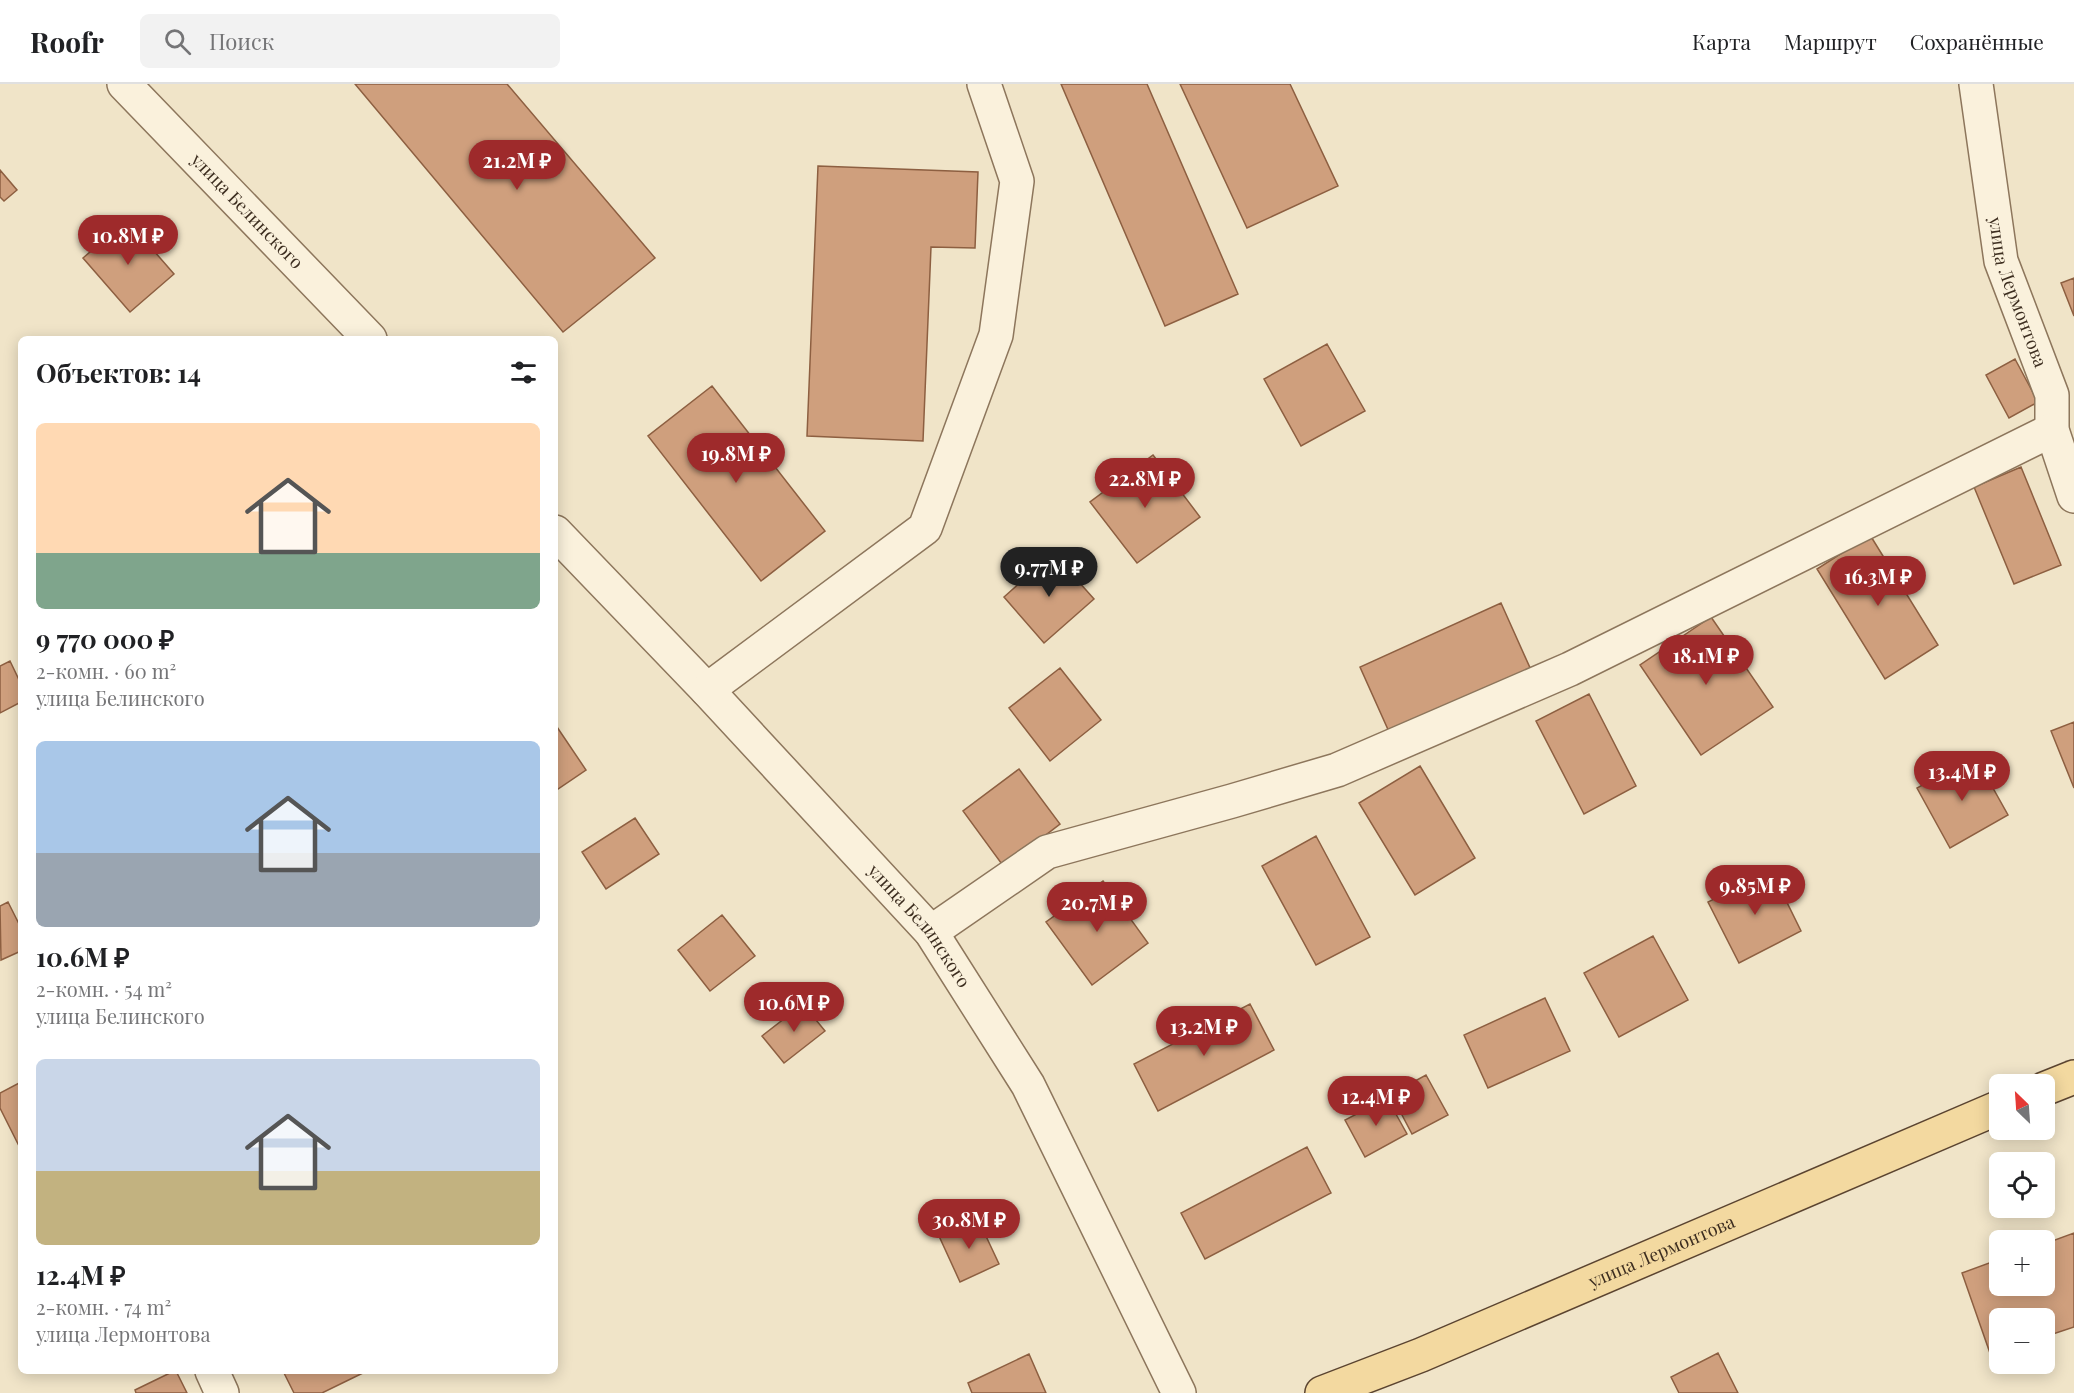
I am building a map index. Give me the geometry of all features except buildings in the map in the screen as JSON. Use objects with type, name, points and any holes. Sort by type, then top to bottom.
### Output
[{"type":"main road","points":[[2055,1085],[2074,1077]]},
{"type":"main road","name":"улица Лермонтова","points":[[1322,1393],[1420,1355],[1989,1112]]},
{"type":"street","name":"улица Белинского","points":[[124,84],[367,336]]},
{"type":"street","points":[[707,690],[925,528],[996,335],[1017,181],[984,84]]},
{"type":"street","name":"улица Лермонтова","points":[[1976,84],[2001,261],[2052,395],[2052,430],[2074,496]]},
{"type":"street","points":[[931,932],[1047,852],[1337,770],[1570,669],[2052,430]]},
{"type":"street","name":"улица Белинского","points":[[558,535],[707,690],[931,932],[1028,1085],[1179,1393]]},
{"type":"street","points":[[213,1374],[222,1393]]}]
